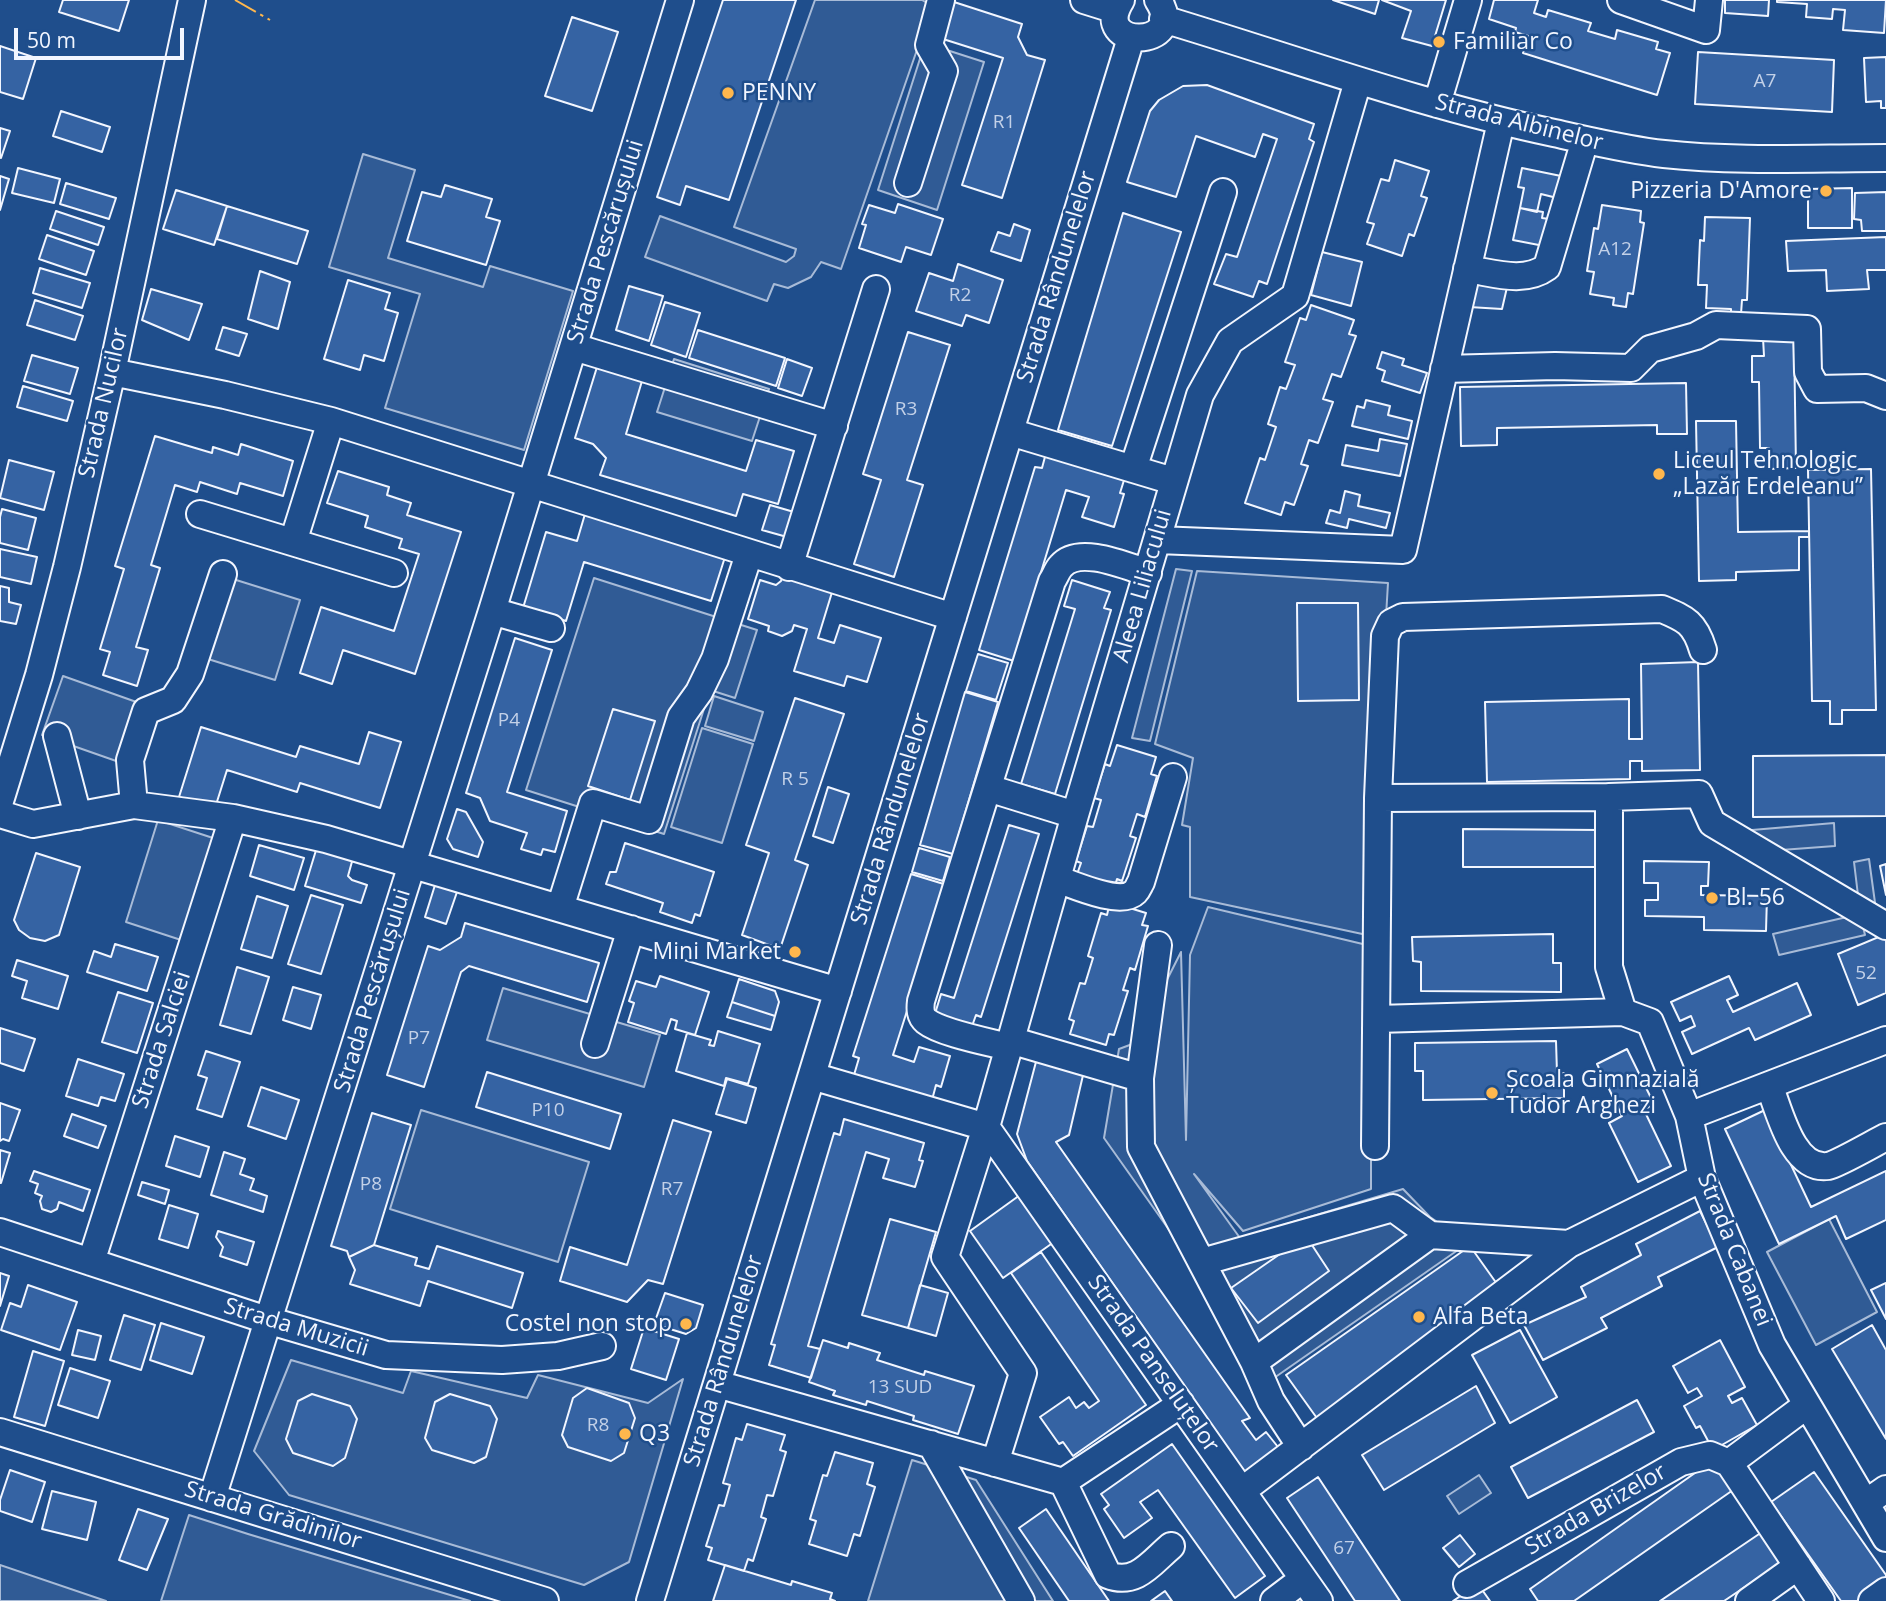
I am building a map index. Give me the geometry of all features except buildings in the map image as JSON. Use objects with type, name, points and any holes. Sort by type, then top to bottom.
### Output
[{"type":"street","name":"Strada Nucilor","points":[[0,801],[39,676],[67,568],[192,0]]},
{"type":"street","name":"Strada Pescărușului","points":[[212,1498],[413,864],[680,0]]},
{"type":"street","points":[[908,183],[944,71],[929,45],[941,0]]},
{"type":"street","points":[[1084,0],[1118,5],[1117,24],[1125,35],[1131,38],[1148,38],[1160,27],[1161,10]]},
{"type":"street","points":[[1437,104],[1468,0]]},
{"type":"street","points":[[1621,0],[1706,30],[1709,0]]},
{"type":"street","name":"Strada Albinelor","points":[[1161,10],[1359,81],[1501,122],[1584,140],[1664,154],[1704,157],[1886,158]]},
{"type":"street","name":"Strada Rândunelelor","points":[[650,1601],[1131,38]]},
{"type":"street","name":"Aleea Liliacului","points":[[995,1462],[1023,1373],[946,1257],[1200,395],[1230,341],[1295,296],[1359,81]]},
{"type":"street","points":[[1158,540],[1403,550],[1501,122]]},
{"type":"street","points":[[1467,270],[1525,277],[1537,274],[1547,267],[1584,140]]},
{"type":"street","points":[[1132,469],[1223,192]]},
{"type":"street","points":[[789,567],[876,289]]},
{"type":"street","points":[[1444,369],[1555,366],[1631,368],[1650,349],[1696,336],[1716,325],[1807,329],[1808,372],[1817,389],[1866,388],[1886,396]]},
{"type":"street","points":[[573,346],[834,426]]},
{"type":"street","points":[[112,372],[225,395],[331,421],[953,617]]},
{"type":"street","points":[[293,542],[331,421]]},
{"type":"street","points":[[1010,432],[1173,481]]},
{"type":"street","points":[[200,514],[394,573]]},
{"type":"street","points":[[560,908],[593,803],[649,820],[681,717],[699,692],[715,659],[749,554]]},
{"type":"street","points":[[1140,1078],[936,1027],[924,1020],[920,1011],[1052,581],[1062,564],[1079,557],[1098,558],[1148,573]]},
{"type":"street","points":[[134,805],[130,760],[146,711],[173,700],[190,674],[223,574]]},
{"type":"street","points":[[1375,1146],[1378,798],[1385,636],[1391,623],[1403,617],[1661,609],[1686,619],[1698,634],[1703,650]]},
{"type":"street","points":[[492,611],[551,628]]},
{"type":"street","points":[[57,736],[78,816]]},
{"type":"street","points":[[1057,879],[1113,897],[1126,897],[1135,892],[1141,882],[1173,777]]},
{"type":"street","points":[[988,788],[1075,815]]},
{"type":"street","points":[[1378,798],[1699,794],[1712,823],[1886,926]]},
{"type":"street","points":[[1377,1019],[1623,1012],[1609,967],[1609,797]]},
{"type":"street","points":[[0,814],[33,824],[134,805],[233,818],[326,839],[838,991]]},
{"type":"street","name":"Strada Salciei","points":[[91,1262],[233,818]]},
{"type":"street","points":[[595,1044],[631,929]]},
{"type":"street","points":[[1158,945],[1140,1078],[1141,1147],[1254,1362],[1271,1401],[1301,1447]]},
{"type":"street","name":"Strada Cabanei","points":[[1623,1012],[1650,1022],[1689,1116],[1702,1178],[1772,1345],[1807,1405],[1876,1496],[1886,1538]]},
{"type":"street","points":[[1689,1116],[1886,1040]]},
{"type":"street","points":[[812,1076],[986,1127]]},
{"type":"street","points":[[1769,1085],[1794,1149],[1810,1163],[1828,1166],[1886,1137]]},
{"type":"street","name":"Strada Panseluțelor","points":[[986,1127],[1319,1601]]},
{"type":"street","points":[[1243,1490],[1569,1244],[1702,1178]]},
{"type":"street","points":[[1202,1262],[1393,1208],[1430,1235],[1569,1244]]},
{"type":"street","name":"Strada Muzicii","points":[[0,1232],[267,1320],[386,1355],[502,1360],[558,1356],[602,1346]]},
{"type":"street","points":[[1254,1362],[1430,1235]]},
{"type":"street","points":[[717,1384],[1063,1482],[1108,1575],[1119,1580],[1135,1577],[1171,1546]]},
{"type":"street","points":[[1063,1482],[1181,1404]]},
{"type":"street","points":[[1807,1405],[1729,1463],[1821,1601]]},
{"type":"street","name":"Strada Grădinilor","points":[[0,1432],[545,1601]]},
{"type":"street","points":[[931,1444],[1021,1601]]},
{"type":"street","name":"Strada Brizelor","points":[[1467,1584],[1681,1462],[1710,1455],[1729,1463]]},
{"type":"street","points":[[1749,1601],[1798,1566]]},
{"type":"street","points":[[1274,1601],[1303,1579]]},
{"type":"street","points":[[1872,1601],[1886,1591]]},
{"type":"shaded area","points":[[815,0],[922,0],[929,4],[927,21],[841,269],[821,262],[811,277],[788,288],[774,284],[767,301],[645,257],[660,216],[786,262],[794,256],[796,249],[734,227]]},
{"type":"shaded area","points":[[925,43],[984,62],[937,210],[878,190]]},
{"type":"shaded area","points":[[363,154],[415,170],[388,258],[483,287],[490,266],[573,291],[524,450],[385,408],[420,294],[329,267]]},
{"type":"shaded area","points":[[674,359],[769,389],[752,441],[657,412]]},
{"type":"shaded area","points":[[1176,569],[1192,571],[1150,741],[1132,738]]},
{"type":"shaded area","points":[[1197,571],[1388,583],[1367,935],[1190,897],[1190,827],[1182,825],[1193,758],[1155,744]]},
{"type":"shaded area","points":[[594,578],[757,630],[735,698],[710,690],[664,834],[526,790]]},
{"type":"shaded area","points":[[233,579],[300,600],[275,680],[208,659]]},
{"type":"shaded area","points":[[63,676],[159,710],[139,769],[42,735]]},
{"type":"shaded area","points":[[714,696],[763,712],[754,741],[705,726]]},
{"type":"shaded area","points":[[702,728],[753,744],[722,843],[671,827]]},
{"type":"shaded area","points":[[158,820],[213,838],[181,940],[126,922]]},
{"type":"shaded area","points":[[1834,823],[1835,846],[1754,852],[1752,830]]},
{"type":"shaded area","points":[[1869,859],[1876,910],[1860,912],[1854,862]]},
{"type":"shaded area","points":[[1208,907],[1371,946],[1371,1189],[1243,1231],[1194,1174],[1240,1238],[1403,1189],[1430,1217],[1468,1243],[1274,1378],[1104,1138],[1119,1049],[1135,1043],[1181,952],[1186,1140],[1190,955]]},
{"type":"shaded area","points":[[1860,914],[1865,935],[1779,955],[1773,934]]},
{"type":"shaded area","points":[[503,988],[660,1035],[644,1087],[487,1040]]},
{"type":"shaded area","points":[[421,1110],[589,1162],[558,1262],[390,1209]]},
{"type":"shaded area","points":[[1829,1219],[1877,1312],[1816,1345],[1767,1252]]},
{"type":"shaded area","points":[[291,1360],[403,1393],[411,1371],[527,1398],[538,1375],[648,1403],[683,1379],[629,1562],[584,1585],[289,1495],[254,1451]]},
{"type":"shaded area","points":[[912,1460],[976,1480],[1053,1601],[868,1601]]},
{"type":"shaded area","points":[[1479,1475],[1491,1493],[1459,1514],[1447,1496]]},
{"type":"shaded area","points":[[189,1515],[248,1534],[470,1601],[161,1601]]},
{"type":"shaded area","points":[[0,1565],[106,1601],[0,1601]]},
{"type":"power","points":[[235,0],[270,20]]},
{"type":"place","name":"Familiar Co","points":[[1439,42]]},
{"type":"place","name":"PENNY","points":[[728,93]]},
{"type":"place","name":"Pizzeria D'Amore","points":[[1826,191]]},
{"type":"place","name":"Liceul Tehnologic „Lazăr Erdeleanu”","points":[[1659,474]]},
{"type":"place","name":"Bl. 56","points":[[1712,898]]},
{"type":"place","name":"Mini Market","points":[[795,952]]},
{"type":"place","name":"Școala Gimnazială Tudor Arghezi","points":[[1492,1093]]},
{"type":"place","name":"Alfa Beta","points":[[1419,1317]]},
{"type":"place","name":"Costel non stop","points":[[686,1324]]},
{"type":"place","name":"Q3","points":[[625,1434]]}]
